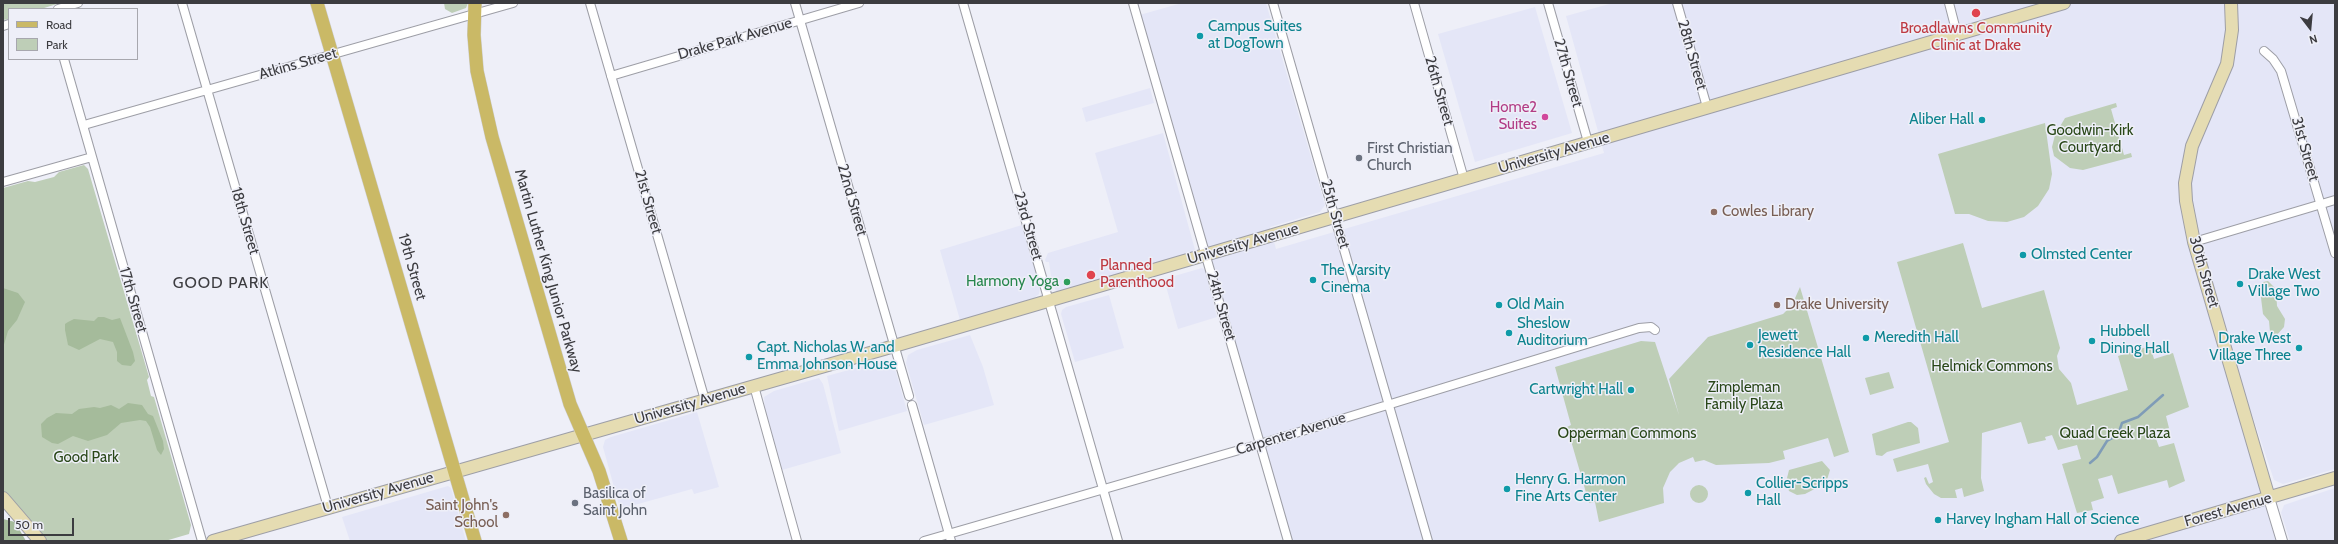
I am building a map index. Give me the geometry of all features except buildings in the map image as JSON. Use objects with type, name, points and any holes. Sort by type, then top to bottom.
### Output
[{"type":"main road","name":"19th Street","points":[[317,3],[475,541]]},
{"type":"main road","name":"University Avenue","points":[[213,541],[895,346],[2064,3]]},
{"type":"main road","name":"30th Street","points":[[2231,3],[2232,30],[2227,64],[2221,81],[2198,128],[2188,165],[2186,201],[2194,242],[2270,498]]},
{"type":"main road","name":"Martin Luther King Junior Parkway","points":[[475,8],[477,71],[492,137],[570,404],[599,471],[621,541]]},
{"type":"main road","name":"Forest Avenue","points":[[2121,541],[2135,539],[2335,478]]},
{"type":"main road","points":[[3,498],[40,541]]},
{"type":"street","points":[[61,8],[78,3]]},
{"type":"street","name":"18th Street","points":[[182,3],[328,507]]},
{"type":"street","name":"Atkins Street","points":[[84,125],[332,54],[475,8],[513,3]]},
{"type":"street","name":"21st Street","points":[[590,3],[705,400]]},
{"type":"street","name":"22nd Street","points":[[795,3],[909,396]]},
{"type":"street","name":"Drake Park Avenue","points":[[611,76],[859,3]]},
{"type":"street","name":"23rd Street","points":[[963,3],[1118,541]]},
{"type":"street","name":"24th Street","points":[[1133,3],[1288,541]]},
{"type":"street","name":"25th Street","points":[[1273,3],[1336,216],[1428,541]]},
{"type":"street","name":"26th Street","points":[[1414,3],[1464,179]]},
{"type":"street","name":"27th Street","points":[[1548,3],[1588,142]]},
{"type":"street","name":"28th Street","points":[[1677,3],[1707,107]]},
{"type":"street","points":[[1949,3],[1958,34]]},
{"type":"street","name":"31st Street","points":[[2264,51],[2282,70],[2335,252]]},
{"type":"street","name":"17th Street","points":[[64,60],[202,541]]},
{"type":"street","points":[[3,182],[92,157]]},
{"type":"street","points":[[2194,242],[2335,200]]},
{"type":"street","name":"Carpenter Avenue","points":[[924,541],[950,537],[1104,489],[1260,444],[1639,328],[1651,328],[1655,330]]},
{"type":"street","points":[[754,386],[797,541]]},
{"type":"street","points":[[912,405],[950,537]]},
{"type":"street","name":"30th Street","points":[[2270,498],[2282,541]]},
{"type":"shaded area","name":"Drake University","points":[[1182,3],[1266,3],[1325,205],[1320,212],[1270,227],[1276,249],[1604,153],[1566,16],[1613,3],[2335,3],[2335,469],[2283,484],[2274,480],[2243,388],[2236,390],[2282,541],[1287,541],[1136,16]]},
{"type":"shaded area","points":[[1535,7],[1572,133],[1475,162],[1438,34]]},
{"type":"shaded area","points":[[1150,88],[1154,103],[1086,122],[1082,108]]},
{"type":"shaded area","points":[[1163,133],[1195,250],[1192,253],[1060,292],[1056,291],[1052,283],[1049,262],[1046,262],[1045,260],[1048,253],[1118,232],[1095,153]]},
{"type":"shaded area","points":[[1022,225],[1040,287],[1039,294],[1034,298],[1019,303],[960,320],[940,250]]},
{"type":"shaded area","points":[[1202,268],[1205,270],[1217,317],[1178,329],[1164,279]]},
{"type":"shaded area","points":[[1109,295],[1124,348],[1075,362],[1061,314],[1062,310],[1066,307]]},
{"type":"shaded area","points":[[970,335],[983,367],[994,405],[924,425],[906,363],[908,355],[917,350]]},
{"type":"shaded area","points":[[885,360],[894,365],[907,411],[839,431],[827,376]]},
{"type":"shaded area","points":[[819,378],[823,384],[841,453],[782,470],[765,409],[764,397],[774,391]]},
{"type":"shaded area","points":[[697,412],[719,487],[694,494],[692,489],[620,509],[603,447],[605,440]]},
{"type":"shaded area","points":[[448,486],[451,488],[466,541],[350,541],[342,517]]},
{"type":"shaded area","points":[[2335,488],[2335,541],[2290,541],[2281,513],[2284,505]]},
{"type":"green space","points":[[3,3],[60,3],[44,8],[8,8],[8,19],[3,20]]},
{"type":"green space","points":[[444,3],[468,3],[466,8],[452,13],[445,9]]},
{"type":"green space","name":"Goodwin-Kirk Courtyard","points":[[2116,103],[2117,107],[2111,109],[2124,155],[2131,153],[2132,157],[2083,170],[2070,168],[2054,156],[2052,147],[2055,135],[2065,118]]},
{"type":"green space","points":[[2045,123],[2052,174],[2049,189],[2038,206],[2024,217],[2007,222],[1988,221],[1969,214],[1955,214],[1938,154]]},
{"type":"green space","name":"Good Park","points":[[84,165],[88,169],[149,377],[147,380],[151,396],[154,397],[191,525],[189,534],[165,541],[46,541],[3,491],[3,188],[28,181],[35,182],[54,177],[59,172]]},
{"type":"green space","points":[[1963,243],[1982,308],[2044,290],[2060,348],[2057,356],[2059,369],[2071,383],[2077,405],[2128,390],[2118,356],[2150,346],[2154,359],[2173,353],[2189,407],[2166,416],[2169,428],[2154,433],[2159,447],[2174,443],[2185,481],[2169,488],[2167,480],[2118,494],[2112,475],[2098,479],[2104,498],[2091,502],[2093,510],[2077,513],[2062,464],[2081,459],[2077,445],[2058,450],[2052,435],[2045,437],[2046,440],[2028,444],[2021,422],[1982,433],[1981,478],[1984,491],[1964,497],[1962,488],[1955,490],[1957,498],[1941,498],[1934,494],[1926,484],[1924,478],[1926,477],[1929,484],[1933,482],[1928,464],[1897,472],[1893,459],[1949,442],[1897,262]]},
{"type":"green space","points":[[2268,281],[2276,289],[2277,306],[2285,319],[2284,327],[2275,337],[2270,332],[2269,321],[2263,314],[2261,298],[2257,289],[2264,286],[2263,282]]},
{"type":"green space","points":[[1800,287],[1849,452],[1834,457],[1828,438],[1783,451],[1785,459],[1769,463],[1716,465],[1704,460],[1695,462],[1693,457],[1679,463],[1670,472],[1663,488],[1664,503],[1599,522],[1595,502],[1589,503],[1567,427],[1571,425],[1555,367],[1641,341],[1655,342],[1679,415],[1669,379],[1708,337],[1783,314],[1792,305]]},
{"type":"green space","points":[[3,288],[18,293],[25,302],[17,320],[8,331],[3,348]]},
{"type":"green space","points":[[98,317],[104,317],[112,320],[120,318],[133,352],[135,361],[131,366],[122,365],[117,361],[117,352],[113,342],[100,339],[79,350],[68,345],[65,324],[74,319],[94,321]]},
{"type":"green space","points":[[1889,372],[1894,388],[1870,395],[1865,378]]},
{"type":"green space","points":[[128,403],[142,405],[148,414],[153,416],[163,441],[164,449],[161,455],[157,450],[150,427],[146,421],[140,420],[121,423],[107,435],[88,441],[73,436],[58,444],[52,443],[42,437],[41,424],[47,418],[56,413],[72,414],[79,409],[94,407],[100,408],[111,405],[119,409]]},
{"type":"green space","points":[[1911,422],[1918,428],[1920,443],[1887,452],[1882,456],[1876,455],[1872,434]]},
{"type":"green space","points":[[1822,461],[1830,470],[1826,483],[1805,494],[1797,495],[1789,491],[1786,482],[1789,470]]},
{"type":"green space","points":[[1699,485],[1705,488],[1708,494],[1705,500],[1699,503],[1693,500],[1690,494],[1693,488]]},
{"type":"green space","points":[[3,519],[15,522],[26,541],[3,541]]},
{"type":"waterway","points":[[2090,463],[2097,457],[2107,441],[2118,435],[2122,423],[2138,417],[2163,395]]},
{"type":"place","name":"Broadlawns Community Clinic at Drake","points":[[1976,13]]},
{"type":"place","name":"Campus Suites at DogTown","points":[[1200,36]]},
{"type":"place","name":"Home2 Suites","points":[[1545,117]]},
{"type":"place","name":"Aliber Hall","points":[[1982,120]]},
{"type":"place","name":"First Christian Church","points":[[1359,158]]},
{"type":"place","name":"Cowles Library","points":[[1714,212]]},
{"type":"place","name":"Olmsted Center","points":[[2023,255]]},
{"type":"place","name":"Planned Parenthood","points":[[1091,275]]},
{"type":"place","name":"The Varsity Cinema","points":[[1313,280]]},
{"type":"place","name":"Harmony Yoga","points":[[1067,282]]},
{"type":"place","name":"Drake West Village Two","points":[[2240,284]]},
{"type":"place","name":"Old Main","points":[[1499,305]]},
{"type":"place","name":"Drake University","points":[[1777,305]]},
{"type":"place","name":"Sheslow Auditorium","points":[[1509,333]]},
{"type":"place","name":"Meredith Hall","points":[[1866,338]]},
{"type":"place","name":"Hubbell Dining Hall","points":[[2092,341]]},
{"type":"place","name":"Jewett Residence Hall","points":[[1750,345]]},
{"type":"place","name":"Drake West Village Three","points":[[2299,348]]},
{"type":"place","name":"Capt. Nicholas W. and Emma Johnson House","points":[[749,357]]},
{"type":"place","name":"Cartwright Hall","points":[[1631,390]]},
{"type":"place","name":"Henry G. Harmon Fine Arts Center","points":[[1507,489]]},
{"type":"place","name":"Collier-Scripps Hall","points":[[1748,493]]},
{"type":"place","name":"Basilica of Saint John","points":[[575,503]]},
{"type":"place","name":"Saint John's School","points":[[506,515]]},
{"type":"place","name":"Harvey Ingham Hall of Science","points":[[1938,520]]},
{"type":"district","name":"GOOD PARK","points":[[221,283]]},
{"type":"park label","name":"Helmick Commons","points":[[1992,367]]},
{"type":"park label","name":"Zimpleman Family Plaza","points":[[1744,396]]},
{"type":"park label","name":"Opperman Commons","points":[[1627,434]]},
{"type":"park label","name":"Quad Creek Plaza","points":[[2115,434]]}]
